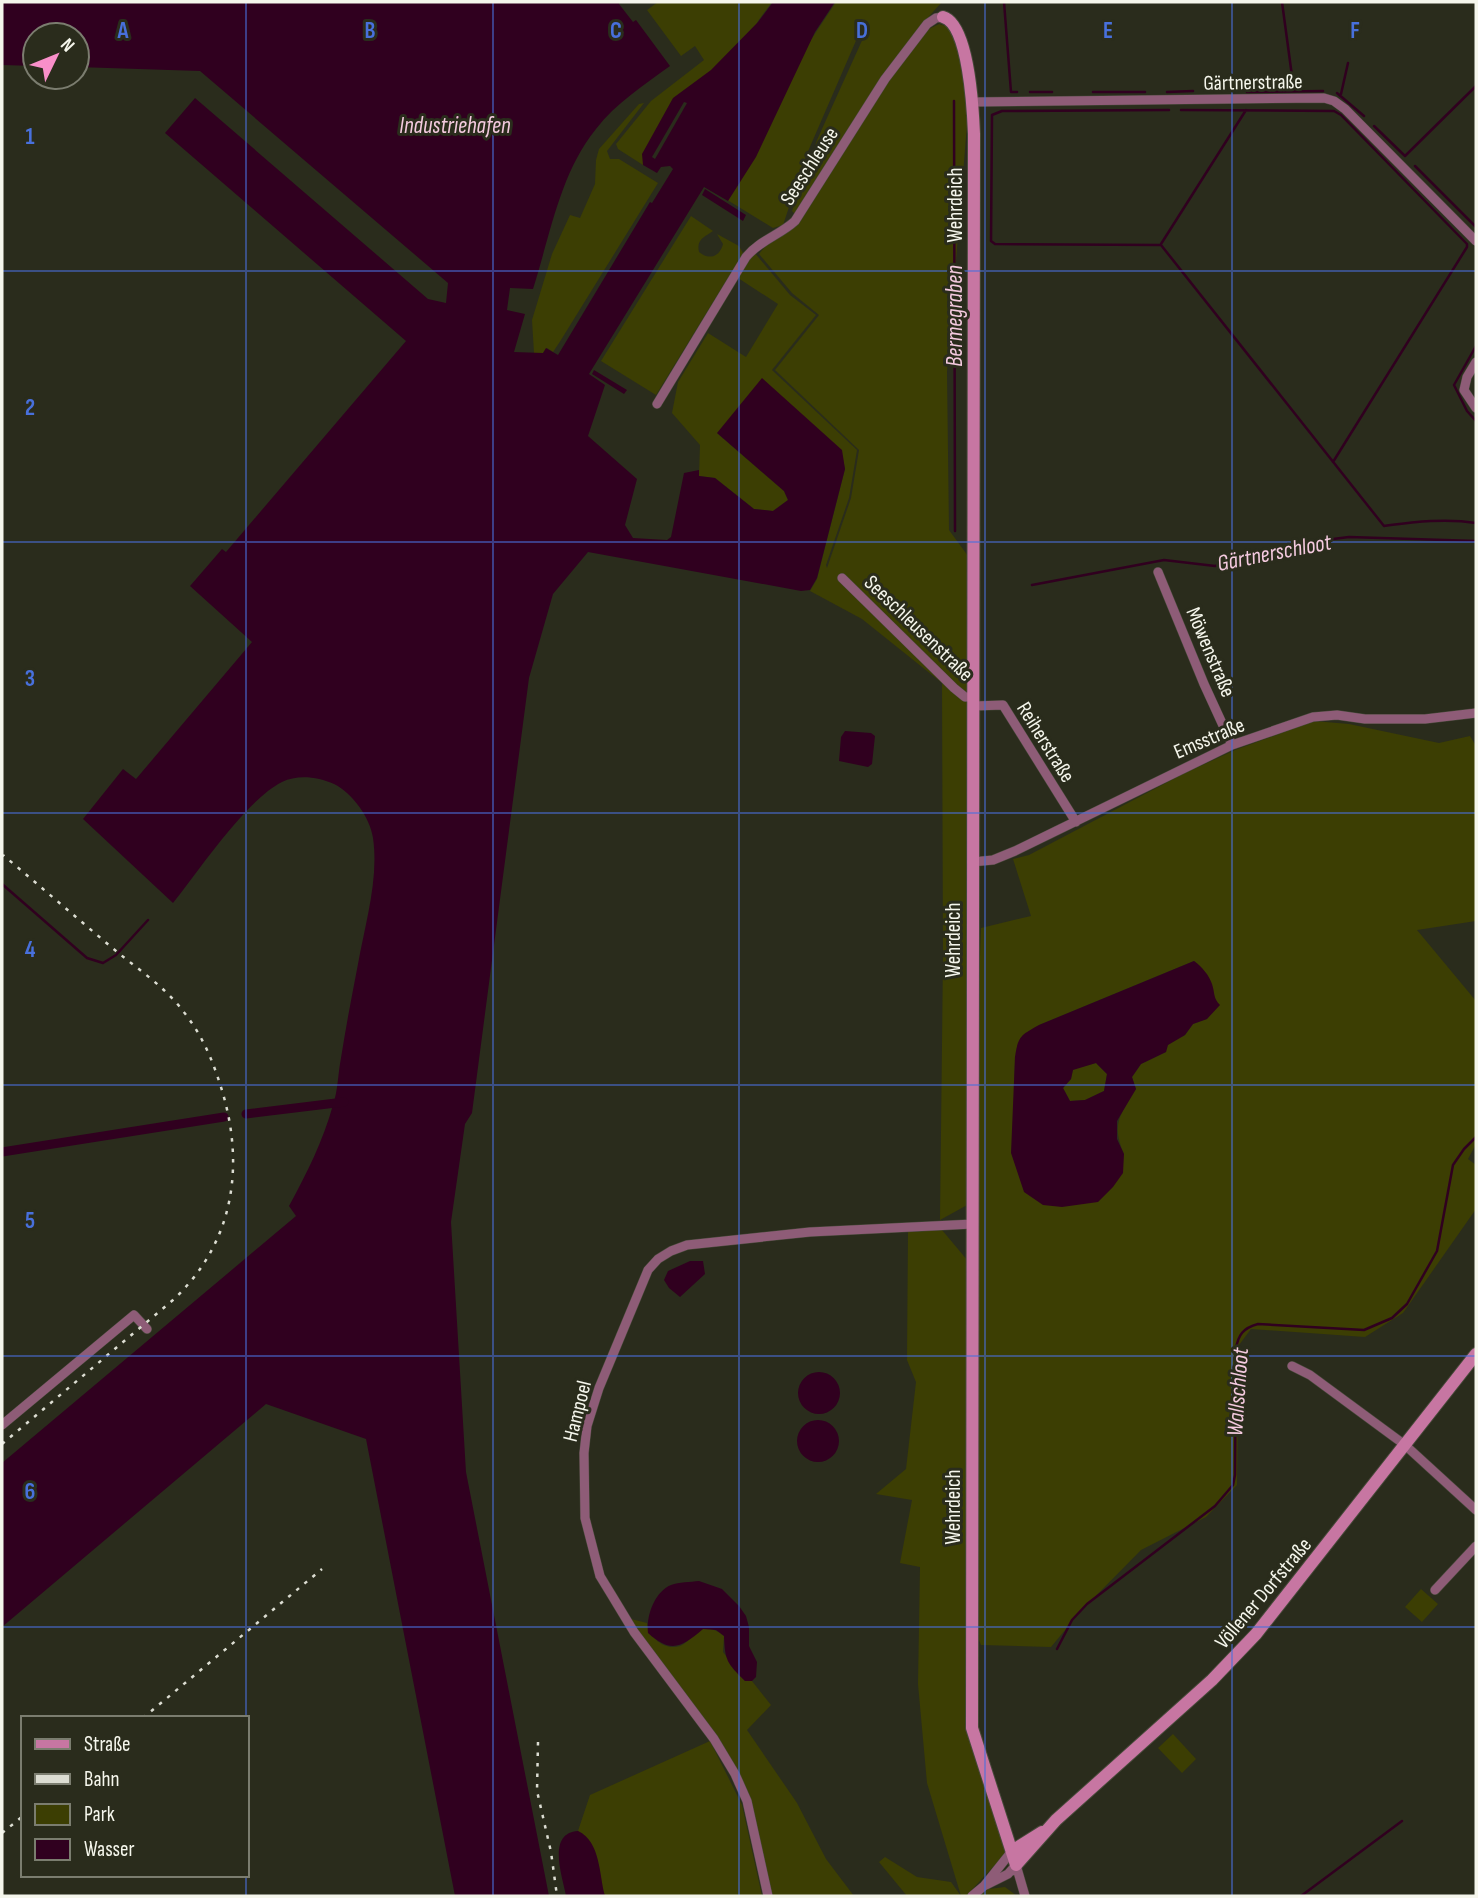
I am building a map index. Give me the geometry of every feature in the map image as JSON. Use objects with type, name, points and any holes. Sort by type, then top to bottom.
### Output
[{"type":"street","name":"Wehrdeich","points":[[943,17],[955,24],[959,35],[973,102],[972,1728],[1016,1865]]},
{"type":"street","name":"Seeschleuse","points":[[657,404],[746,257],[762,241],[795,221],[885,79],[927,24],[943,17]]},
{"type":"street","name":"Gärtnerstraße","points":[[973,102],[1324,98],[1345,109],[1476,240]]},
{"type":"street","points":[[1476,362],[1467,377],[1464,390],[1476,408]]},
{"type":"street","name":"Möwenstraße","points":[[1158,572],[1204,684],[1233,745]]},
{"type":"street","name":"Seeschleusenstraße","points":[[842,578],[954,688],[974,701]]},
{"type":"street","name":"Reiherstraße","points":[[974,701],[1003,705],[1076,822]]},
{"type":"street","name":"Emsstraße","points":[[972,862],[993,860],[1233,745],[1313,717],[1337,715],[1365,719],[1425,719],[1476,713]]},
{"type":"street","name":"Hampoel","points":[[768,1896],[747,1801],[735,1774],[714,1739],[634,1632],[600,1576],[584,1504],[584,1453],[592,1405],[626,1327],[641,1283],[653,1265],[671,1251],[694,1244],[810,1232],[973,1224]]},
{"type":"street","points":[[2,1425],[134,1315],[147,1329]]},
{"type":"street","name":"Völlener Dorfstraße","points":[[1016,1865],[1048,1829],[1212,1680],[1251,1641],[1476,1354]]},
{"type":"street","points":[[1292,1366],[1310,1375],[1405,1445],[1476,1510]]},
{"type":"street","points":[[1435,1590],[1476,1546]]},
{"type":"street","name":"Völlener Dorfstraße","points":[[1012,1851],[1048,1829]]},
{"type":"street","points":[[972,1896],[984,1886],[1012,1851]]},
{"type":"street","points":[[984,1886],[1008,1874],[1016,1865]]},
{"type":"street","points":[[1016,1865],[1025,1896]]},
{"type":"green space","points":[[658,2],[772,2],[758,21],[749,40],[675,109],[643,165],[618,149],[616,144],[651,101],[704,60],[695,46],[681,56],[647,10]]},
{"type":"green space","points":[[836,2],[942,2],[923,23],[795,214],[792,211],[817,140],[869,25],[865,23],[856,33],[858,36],[806,156],[783,225],[773,228],[724,198],[773,97]]},
{"type":"green space","points":[[939,24],[946,26],[956,38],[969,100],[947,372],[949,530],[968,556],[969,1204],[940,1220],[942,683],[862,619],[810,591],[817,579],[845,469],[841,450],[717,433],[784,491],[788,500],[773,511],[754,509],[715,478],[699,476],[700,445],[672,413],[678,382],[708,333],[746,357],[778,304],[738,278],[754,252],[790,295],[816,315],[772,370],[857,450],[849,498],[827,568],[851,498],[859,450],[775,370],[819,315],[792,293],[759,254],[800,222],[888,82],[927,30]]},
{"type":"green space","points":[[644,103],[607,151],[610,159],[619,159],[658,183],[553,352],[547,348],[543,353],[534,353],[532,320],[552,254],[570,215],[580,218],[595,184],[599,149],[639,104]]},
{"type":"green space","points":[[691,216],[713,231],[700,241],[699,252],[711,257],[717,254],[723,244],[717,234],[739,246],[743,253],[656,395],[601,361]]},
{"type":"green space","points":[[1314,721],[1349,724],[1439,743],[1470,736],[1476,746],[1476,921],[1417,930],[1476,1001],[1476,1144],[1468,1159],[1476,1165],[1476,1209],[1403,1313],[1365,1337],[1251,1329],[1239,1345],[1237,1485],[1206,1517],[1141,1550],[1080,1612],[1051,1647],[981,1645],[976,1633],[977,1041],[981,928],[1031,916],[1013,859],[1029,855],[1181,775],[1235,750]],"holes":[[[1194,961],[1212,987],[1207,1019],[1193,1024],[1185,1035],[1167,1045],[1166,1052],[1141,1064],[1132,1077],[1136,1089],[1122,1113],[1118,1127],[1124,1154],[1014,1096],[1015,1057],[1039,1025]]]},
{"type":"green space","points":[[1096,1063],[1107,1074],[1104,1091],[1085,1100],[1070,1101],[1063,1088],[1071,1079],[1073,1069]]},
{"type":"green space","points":[[942,1230],[968,1261],[970,1729],[1006,1853],[966,1896],[961,1896],[927,1783],[918,1684],[920,1567],[900,1563],[912,1500],[876,1494],[906,1469],[916,1382],[907,1360],[908,1232]]},
{"type":"green space","points":[[1421,1589],[1438,1604],[1422,1622],[1405,1607]]},
{"type":"green space","points":[[631,1619],[647,1623],[654,1638],[668,1646],[683,1645],[703,1629],[712,1629],[724,1636],[723,1652],[745,1681],[752,1681],[771,1705],[747,1730],[797,1803],[826,1859],[854,1896],[772,1896],[750,1799]]},
{"type":"green space","points":[[1173,1734],[1196,1759],[1182,1773],[1158,1748]]},
{"type":"green space","points":[[710,1741],[742,1805],[762,1896],[605,1896],[583,1834],[578,1831],[590,1795]]},
{"type":"green space","points":[[885,1857],[917,1877],[951,1882],[961,1896],[907,1896],[879,1862]]},
{"type":"green space","points":[[1005,1887],[1017,1896],[980,1896],[988,1889]]},
{"type":"water","name":"Industriehafen","points":[[2,2],[619,2],[670,66],[621,103],[596,129],[573,165],[565,185],[533,289],[510,288],[507,310],[525,314],[514,352],[543,353],[546,348],[558,355],[650,202],[652,203],[673,169],[670,166],[661,167],[657,173],[643,165],[642,154],[673,98],[711,70],[758,22],[773,2],[835,2],[815,32],[756,157],[728,201],[704,187],[589,374],[605,385],[588,436],[637,479],[625,525],[633,538],[667,540],[671,537],[684,473],[699,470],[699,476],[715,478],[754,509],[773,511],[788,500],[784,491],[717,433],[762,378],[842,450],[845,469],[817,578],[810,590],[801,591],[588,552],[553,594],[529,678],[472,1113],[465,1124],[451,1222],[466,1472],[549,1896],[455,1896],[366,1439],[266,1404],[2,1627],[2,1463],[296,1216],[289,1206],[319,1144],[335,1099],[373,885],[373,838],[359,806],[334,784],[308,777],[282,782],[254,804],[224,836],[173,903],[83,819],[123,769],[136,779],[252,642],[190,586],[222,549],[226,552],[406,341],[165,133],[195,98],[428,299],[446,303],[448,283],[200,71],[91,67],[91,21],[21,21],[21,66],[2,65]]},
{"type":"water","points":[[705,189],[746,215],[743,221],[702,195]]},
{"type":"water","points":[[594,370],[627,390],[624,394],[592,374]]},
{"type":"water","points":[[845,731],[871,733],[875,736],[872,764],[868,767],[839,761],[841,737]]},
{"type":"water","points":[[1194,961],[1209,977],[1220,1005],[1207,1019],[1193,1024],[1185,1035],[1168,1045],[1166,1052],[1141,1064],[1132,1077],[1136,1089],[1117,1121],[1117,1139],[1124,1154],[1123,1173],[1098,1202],[1062,1207],[1043,1205],[1024,1192],[1011,1153],[1016,1050],[1021,1037],[1039,1025]],"holes":[[[1096,1063],[1107,1074],[1104,1091],[1085,1100],[1070,1101],[1063,1088],[1071,1079],[1073,1070]]]},
{"type":"water","points":[[690,1261],[703,1261],[705,1274],[680,1297],[664,1280],[668,1271]]},
{"type":"water","points":[[819,1372],[834,1378],[840,1393],[834,1408],[819,1414],[804,1408],[798,1393],[804,1378]]},
{"type":"water","points":[[818,1420],[833,1426],[839,1441],[833,1456],[818,1462],[803,1456],[797,1441],[803,1426]]},
{"type":"water","points":[[699,1581],[722,1589],[746,1616],[749,1646],[757,1662],[756,1677],[752,1681],[745,1681],[731,1665],[726,1656],[724,1636],[716,1630],[703,1629],[676,1646],[663,1644],[648,1633],[650,1613],[660,1593],[674,1584]]},
{"type":"water","points":[[578,1831],[586,1836],[595,1851],[605,1896],[566,1896],[559,1848],[562,1839]]},
{"type":"pier","points":[[684,102],[687,103],[655,159],[652,157]]},
{"type":"waterway","points":[[1004,2],[1011,92],[1017,92]]},
{"type":"waterway","points":[[1282,2],[1294,91]]},
{"type":"waterway","points":[[1341,94],[1348,63]]},
{"type":"waterway","points":[[1374,126],[1405,156],[1476,86]]},
{"type":"waterway","points":[[1167,92],[1193,91]]},
{"type":"waterway","points":[[1247,92],[1323,91]]},
{"type":"waterway","points":[[1030,92],[1052,92]]},
{"type":"waterway","points":[[1093,92],[1145,92]]},
{"type":"waterway","points":[[1337,93],[1364,116]]},
{"type":"waterway","name":"Bermegraben","points":[[954,101],[955,531]]},
{"type":"waterway","points":[[1169,110],[1002,111],[992,115],[991,241],[995,244],[1161,245],[1384,526],[1441,521],[1476,523]]},
{"type":"waterway","points":[[1181,110],[1334,111],[1341,115],[1467,244],[1333,462]]},
{"type":"waterway","points":[[1161,244],[1246,110]]},
{"type":"waterway","points":[[1415,166],[1476,227]]},
{"type":"waterway","points":[[1476,346],[1454,385],[1467,411],[1476,421]]},
{"type":"waterway","name":"Gärtnerschloot","points":[[1032,585],[1164,560],[1215,566],[1317,541],[1349,537],[1476,541]]},
{"type":"waterway","points":[[2,884],[87,958],[103,963],[116,955],[148,920]]},
{"type":"waterway","points":[[246,1114],[344,1102]]},
{"type":"waterway","points":[[2,1152],[224,1117]]},
{"type":"waterway","name":"Wallschloot","points":[[1057,1649],[1072,1620],[1087,1604],[1215,1506],[1233,1485],[1236,1349],[1242,1333],[1258,1324],[1364,1330],[1392,1318],[1407,1304],[1437,1251],[1453,1165],[1476,1137]]},
{"type":"waterway","points":[[1301,1896],[1402,1821]]},
{"type":"railway","points":[[2,1444],[173,1300],[194,1277],[211,1252],[222,1226],[230,1198],[233,1170],[227,1111],[212,1062],[195,1027],[160,986],[3,855]]},
{"type":"railway","points":[[145,1716],[322,1569]]},
{"type":"railway","points":[[538,1742],[537,1791],[551,1852],[557,1896]]},
{"type":"railway","points":[[2,1833],[21,1818]]}]
